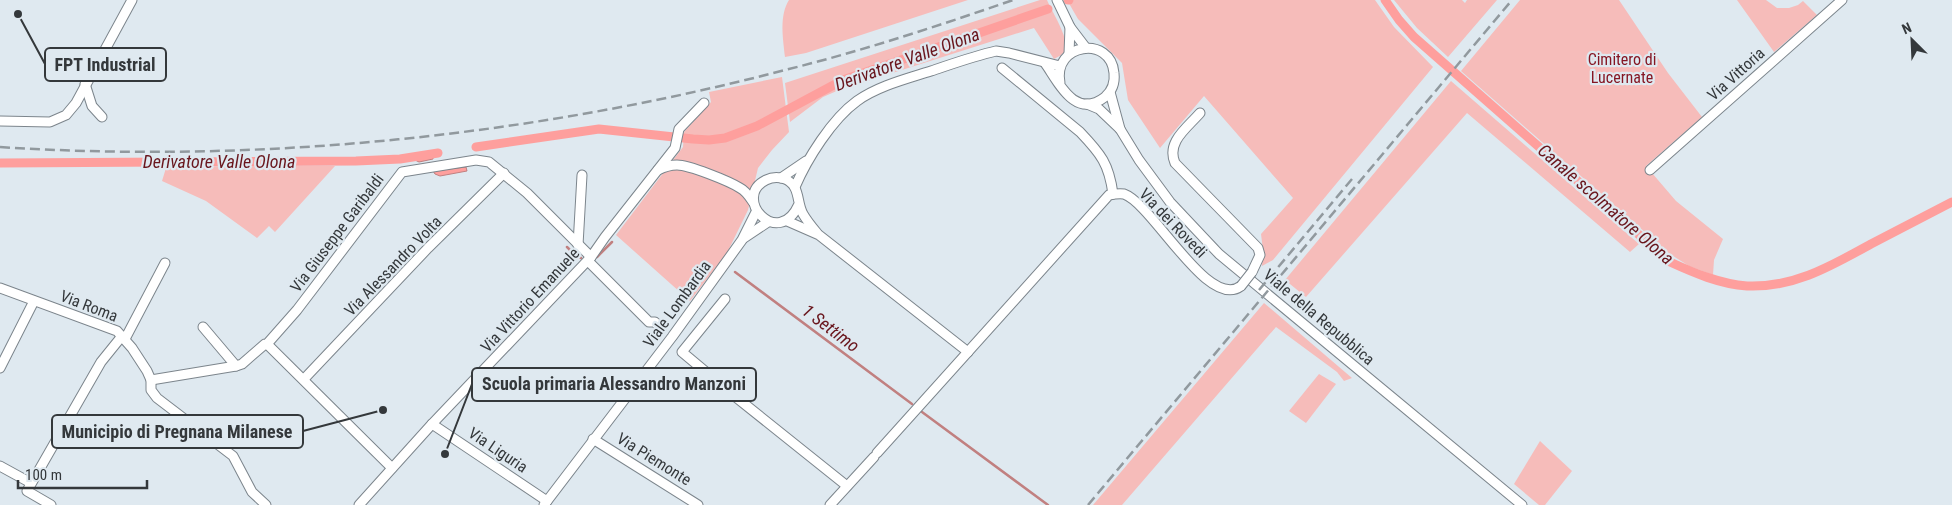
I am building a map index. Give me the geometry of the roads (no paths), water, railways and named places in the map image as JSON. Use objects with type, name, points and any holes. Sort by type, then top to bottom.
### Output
[{"type":"street","points":[[0,121],[50,122],[66,115],[76,103],[132,0]]},
{"type":"street","points":[[1057,0],[1070,27],[1086,48]]},
{"type":"street","name":"Via Vittoria","points":[[1650,170],[1842,0]]},
{"type":"street","points":[[1069,54],[1070,27]]},
{"type":"street","points":[[1045,63],[1060,83],[1066,95],[1074,101],[1087,104],[1101,100],[1110,92],[1115,78],[1114,68],[1104,53],[1095,49],[1077,50],[1069,54],[1060,66],[1060,83]]},
{"type":"street","points":[[795,186],[806,161],[841,116],[854,102],[867,94],[918,75],[996,51],[1060,66]]},
{"type":"street","points":[[1002,68],[1087,139],[1108,168],[1113,194]]},
{"type":"street","points":[[85,84],[92,106],[102,117]]},
{"type":"street","name":"Viale della Repubblica","points":[[1110,92],[1120,129]]},
{"type":"street","name":"Via Vittorio Emanuele","points":[[360,505],[432,424],[590,259],[675,148],[677,132],[704,103]]},
{"type":"street","name":"Viale della Repubblica","points":[[1087,104],[1098,109],[1120,129],[1139,160],[1164,194],[1219,254],[1522,505]]},
{"type":"street","name":"Via dei Rovedi","points":[[830,505],[1103,200],[1113,194],[1124,194],[1137,202],[1195,269],[1218,288],[1232,290],[1241,286],[1252,272],[1260,255],[1254,243],[1175,163],[1171,154],[1176,140],[1200,113]]},
{"type":"street","name":"Via Giuseppe Garibaldi","points":[[151,380],[242,364],[267,344],[297,310],[402,172],[476,160],[489,162],[527,193],[649,322],[655,322],[661,329]]},
{"type":"street","points":[[781,178],[806,161]]},
{"type":"street","points":[[658,170],[667,166],[678,165],[688,167],[739,187],[754,202]]},
{"type":"street","name":"Via Alessandro Volta","points":[[304,379],[428,248],[504,173]]},
{"type":"street","points":[[578,245],[582,174]]},
{"type":"street","points":[[781,178],[795,186],[799,195],[799,204],[795,214],[787,221],[768,222],[756,212],[755,193],[765,180],[781,178]]},
{"type":"street","points":[[799,204],[803,214],[819,235]]},
{"type":"street","name":"Viale Lombardia","points":[[545,503],[672,337],[742,240],[756,212]]},
{"type":"street","points":[[787,221],[819,235],[968,352]]},
{"type":"street","name":"Viale Lombardia","points":[[742,240],[768,222]]},
{"type":"street","points":[[51,505],[27,491],[101,362],[123,338],[165,263]]},
{"type":"street","name":"Via Roma","points":[[0,288],[111,328],[123,338],[147,371],[151,380],[151,390],[156,398],[233,456],[252,492],[266,505]]},
{"type":"street","points":[[725,299],[682,352],[847,486]]},
{"type":"street","points":[[0,368],[34,301]]},
{"type":"street","points":[[203,327],[236,366]]},
{"type":"street","points":[[267,344],[392,468]]},
{"type":"street","name":"Via Liguria","points":[[432,424],[545,503]]},
{"type":"street","name":"Via Piemonte","points":[[594,439],[698,505]]},
{"type":"street","points":[[0,466],[31,483]]},
{"type":"waterway","name":"Canale scolmatore Olona","points":[[1385,0],[1414,37],[1670,262],[1707,277],[1747,286],[1764,286],[1796,279],[1827,267],[1952,202]]},
{"type":"waterway","name":"Derivatore Valle Olona","points":[[476,147],[599,129],[693,139],[725,138],[757,126],[843,80],[1048,9]]},
{"type":"waterway","name":"Derivatore Valle Olona","points":[[0,163],[356,161],[400,159],[438,153]]},
{"type":"waterway","name":"1 Settimo","points":[[597,257],[612,242]]},
{"type":"waterway","name":"1 Settimo","points":[[567,247],[576,256],[581,258]]},
{"type":"waterway","name":"1 Settimo","points":[[735,272],[912,404]]},
{"type":"waterway","name":"1 Settimo","points":[[922,412],[1048,505]]},
{"type":"railway","points":[[0,147],[98,151],[296,148],[396,140],[494,128],[593,112],[690,93],[785,70],[900,38],[1013,0]]},
{"type":"railway","points":[[1088,505],[1512,0]]},
{"type":"railway","points":[[1259,290],[1352,179]]},
{"type":"place","name":"FPT Industrial","points":[[18,14]]},
{"type":"place","name":"Municipio di Pregnana Milanese","points":[[383,410]]},
{"type":"place","name":"Scuola primaria Alessandro Manzoni","points":[[445,454]]},
{"type":"park label","name":"Cimitero di Lucernate","points":[[1622,68]]}]
